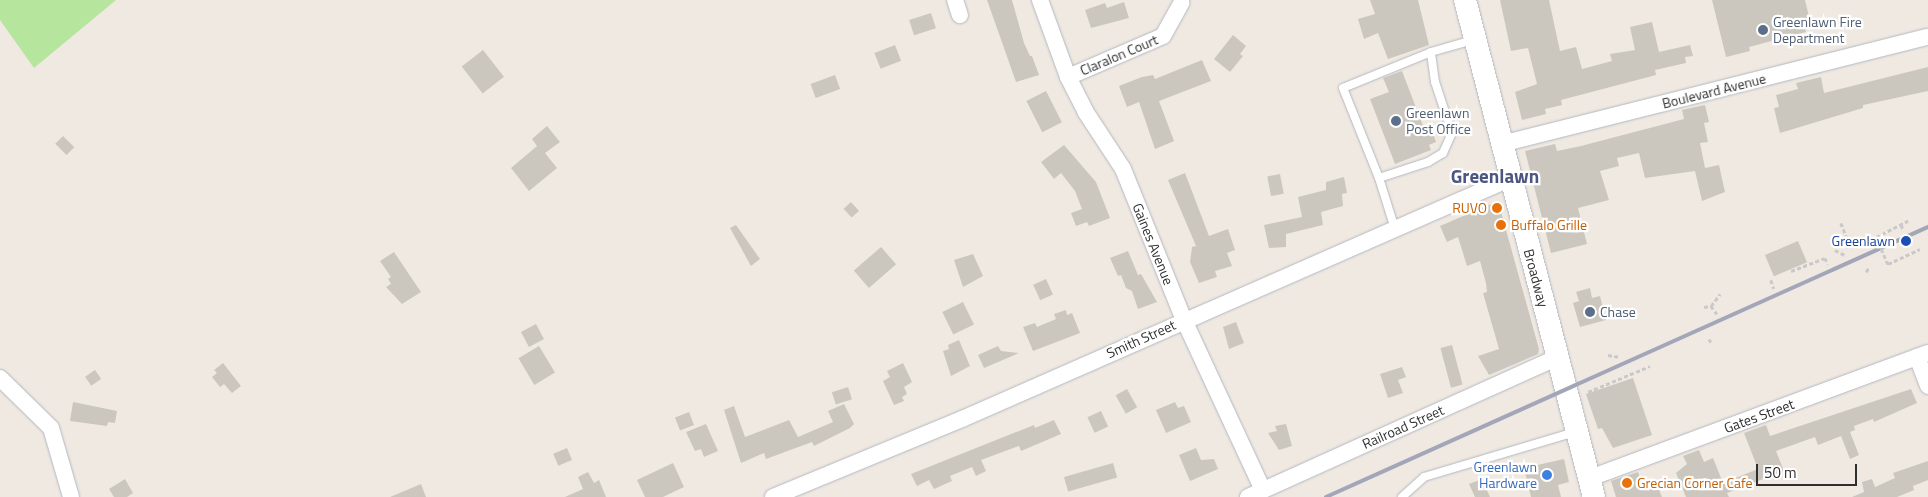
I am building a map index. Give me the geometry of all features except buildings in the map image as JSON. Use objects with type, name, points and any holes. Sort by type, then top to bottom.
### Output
[{"type":"main road","name":"Broadway","points":[[1465,0],[1510,180],[1579,431],[1592,488]]},
{"type":"street","name":"Gaines Avenue","points":[[1040,0],[1068,76],[1085,111],[1122,169],[1184,320],[1263,490]]},
{"type":"street","name":"Claralon Court","points":[[1068,76],[1163,36],[1182,3]]},
{"type":"street","name":"Boulevard Avenue","points":[[1501,144],[1928,37]]},
{"type":"street","name":"Smith Street","points":[[773,497],[962,419],[1184,320],[1510,180]]},
{"type":"street","points":[[1922,355],[1928,386]]},
{"type":"street","name":"Gates Street","points":[[1592,488],[1922,355]]},
{"type":"street","name":"Railroad Street","points":[[1248,497],[1558,357]]},
{"type":"street","points":[[0,378],[51,428],[71,497]]},
{"type":"lane","points":[[1395,229],[1379,178],[1343,88],[1430,52],[1474,39]]},
{"type":"lane","points":[[1379,178],[1428,162],[1443,153],[1452,133],[1435,82],[1430,52]]},
{"type":"lane","points":[[1402,497],[1424,477],[1579,431]]},
{"type":"path","points":[[1908,221],[1876,236],[1888,264],[1920,249]]},
{"type":"path","points":[[1841,223],[1849,243]]},
{"type":"path","points":[[1901,225],[1904,230]]},
{"type":"path","points":[[1912,248],[1914,252]]},
{"type":"path","points":[[1835,250],[1846,256]]},
{"type":"path","points":[[1791,271],[1825,258],[1828,264]]},
{"type":"path","points":[[1866,272],[1869,267]]},
{"type":"path","points":[[1771,280],[1774,289]]},
{"type":"path","points":[[1704,307],[1711,306],[1720,294]]},
{"type":"path","points":[[1711,306],[1717,314]]},
{"type":"path","points":[[1608,355],[1621,357]]},
{"type":"path","points":[[1588,392],[1650,366]]},
{"type":"green space","points":[[0,0],[116,0],[34,68],[0,20]]},
{"type":"railway","points":[[1326,497],[1928,227]]},
{"type":"place","name":"Greenlawn Fire Department","points":[[1763,30]]},
{"type":"place","name":"Greenlawn Post Office","points":[[1396,121]]},
{"type":"place","name":"RUVO","points":[[1497,208]]},
{"type":"place","name":"Buffalo Grille","points":[[1501,225]]},
{"type":"place","name":"Greenlawn","points":[[1906,241]]},
{"type":"place","name":"Chase","points":[[1590,312]]},
{"type":"place","name":"Greenlawn Hardware","points":[[1547,475]]},
{"type":"place","name":"Grecian Corner Cafe","points":[[1627,483]]},
{"type":"district","name":"Greenlawn","points":[[1495,176]]}]
